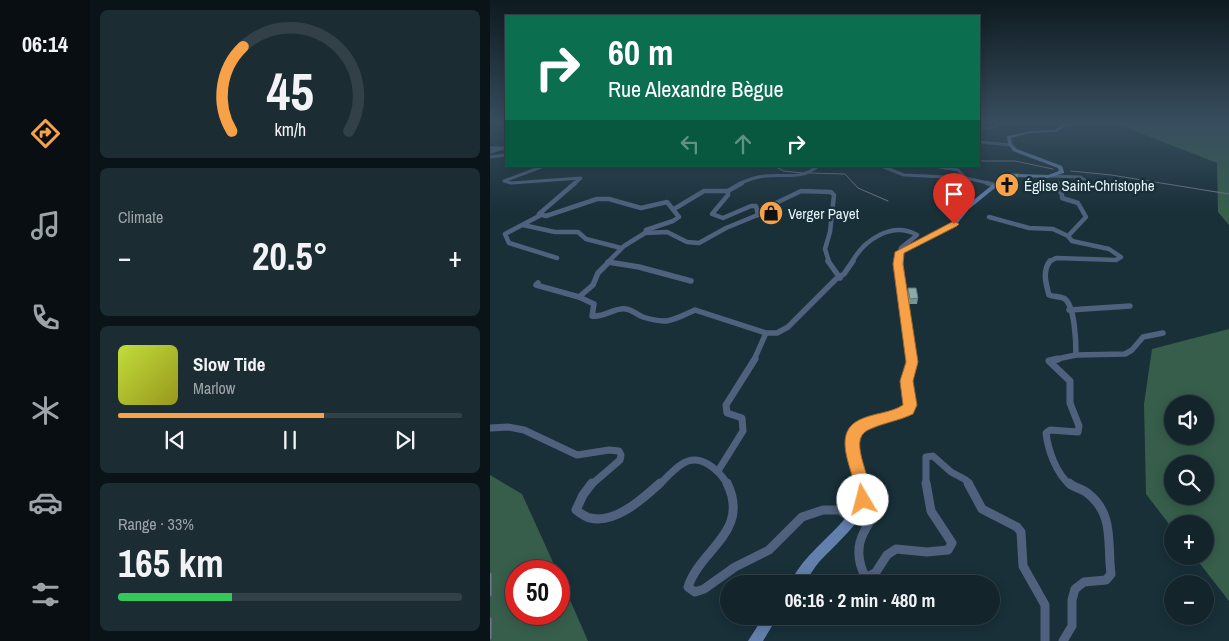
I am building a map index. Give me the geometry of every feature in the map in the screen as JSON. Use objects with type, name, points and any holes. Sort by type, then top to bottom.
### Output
[{"type":"main road","points":[[803,575],[851,519],[863,500],[862,480],[853,457],[852,438],[856,430],[863,425],[904,412],[908,410],[910,405],[906,381],[912,362],[898,264],[900,252],[954,224],[967,208],[994,185],[1007,177],[1051,176],[1061,173],[1062,169],[1018,152]]},
{"type":"main road","points":[[755,641],[766,625]]},
{"type":"street","points":[[490,157],[505,155]]},
{"type":"street","points":[[541,167],[504,181],[511,183],[581,178],[556,202],[539,214],[541,215]]},
{"type":"street","points":[[674,209],[704,191],[728,191],[759,177],[802,175],[811,172],[817,167]]},
{"type":"street","points":[[886,167],[892,168],[904,176],[966,178],[994,185]]},
{"type":"street","points":[[940,167],[958,170],[966,178]]},
{"type":"street","points":[[1051,176],[1080,177],[1089,182],[1082,185],[1058,184],[1055,186],[1062,194],[1062,198],[1078,203],[1086,217],[1068,236]]},
{"type":"street","points":[[728,191],[728,194],[713,211],[713,216],[727,217],[752,205],[756,206],[758,215]]},
{"type":"street","points":[[579,296],[594,283],[598,273],[621,248],[646,233],[667,232],[685,241],[697,243],[765,212],[776,203],[801,191],[833,193],[830,232],[825,249],[829,264],[840,278]]},
{"type":"street","points":[[557,258],[508,243],[505,234],[541,215],[546,216],[603,198],[641,208],[665,202],[679,216],[677,219],[651,227],[646,230],[646,233]]},
{"type":"street","points":[[989,217],[1022,227],[1053,229],[1079,244],[1108,249],[1121,257],[1116,260],[1102,258],[1060,259],[1050,262],[1045,276],[1049,295],[1064,299],[1069,310],[1074,329],[1076,355]]},
{"type":"street","points":[[523,225],[555,232],[578,232],[586,239],[621,248]]},
{"type":"street","points":[[538,283],[536,285],[579,296],[594,304],[592,316],[594,317],[624,308],[633,311],[641,317],[669,322],[695,310],[766,332],[777,333],[788,327],[842,277],[858,251],[874,238],[899,230],[908,230],[917,235],[901,248],[900,252]]},
{"type":"street","points":[[608,262],[622,263],[692,281]]},
{"type":"street","points":[[1069,310],[1130,306]]},
{"type":"street","points":[[718,472],[743,431],[742,418],[727,413],[726,405],[759,353],[766,332]]},
{"type":"street","points":[[1063,641],[1072,626],[1072,600],[1075,589],[1084,582],[1106,580],[1111,574],[1109,527],[1105,513],[1085,491],[1076,488],[1066,481],[1058,469],[1046,438],[1050,430],[1078,432],[1079,426],[1070,403],[1070,381],[1049,361],[1076,355],[1125,354],[1132,350],[1143,337],[1164,332]]},
{"type":"street","points":[[490,428],[512,427],[529,430],[575,454],[596,454],[610,450],[619,451],[621,455],[620,460],[585,490],[579,499],[576,510],[581,515],[595,519],[617,514],[633,507],[683,463],[698,460],[718,472],[730,488],[732,514],[725,536],[689,580],[688,587],[695,592],[704,589],[734,567],[769,550],[796,521],[812,512],[840,510],[851,519]]},
{"type":"street","points":[[862,480],[870,486],[878,505],[876,514],[862,534],[858,555],[859,567],[866,578],[873,576],[879,570],[888,553],[897,548],[932,552],[948,550],[952,542],[949,535],[932,516],[928,502],[925,463],[926,457],[933,456],[951,472],[966,480],[982,509],[1017,527],[1021,532],[1023,566],[1046,605],[1045,641]]},
{"type":"green space","points":[[1189,152],[1229,152],[1229,225],[1218,212],[1217,163]]},
{"type":"green space","points":[[1229,329],[1229,601],[1214,582],[1214,575],[1209,575],[1201,565],[1214,565],[1214,515],[1164,515],[1164,518],[1146,494],[1144,404],[1152,349]]},
{"type":"green space","points":[[490,475],[522,494],[552,560],[505,560],[505,625],[570,625],[570,600],[588,641],[490,641]]},
{"type":"building","points":[[1009,174],[1019,174],[1014,183],[1002,179]]},
{"type":"building","points":[[954,201],[961,203],[956,209],[948,207]]},
{"type":"building","points":[[908,288],[916,288],[918,298],[910,299]]},
{"type":"waterway","points":[[980,161],[1015,161],[1053,169]]},
{"type":"waterway","points":[[776,167],[784,171],[802,173]]},
{"type":"waterway","points":[[1071,171],[1111,175],[1229,194]]},
{"type":"waterway","points":[[809,173],[845,174],[858,188],[888,201]]},
{"type":"waterway","points":[[490,574],[490,595]]},
{"type":"waterway","points":[[490,619],[490,638]]},
{"type":"place","name":"Église Saint-Christophe","points":[[1007,185]]},
{"type":"place","name":"Verger Payet","points":[[771,213]]},
{"type":"route","points":[[863,500],[864,490],[853,457],[852,438],[859,427],[904,412],[908,410],[910,405],[906,381],[912,362],[904,293],[898,264],[900,252],[954,224]]}]
